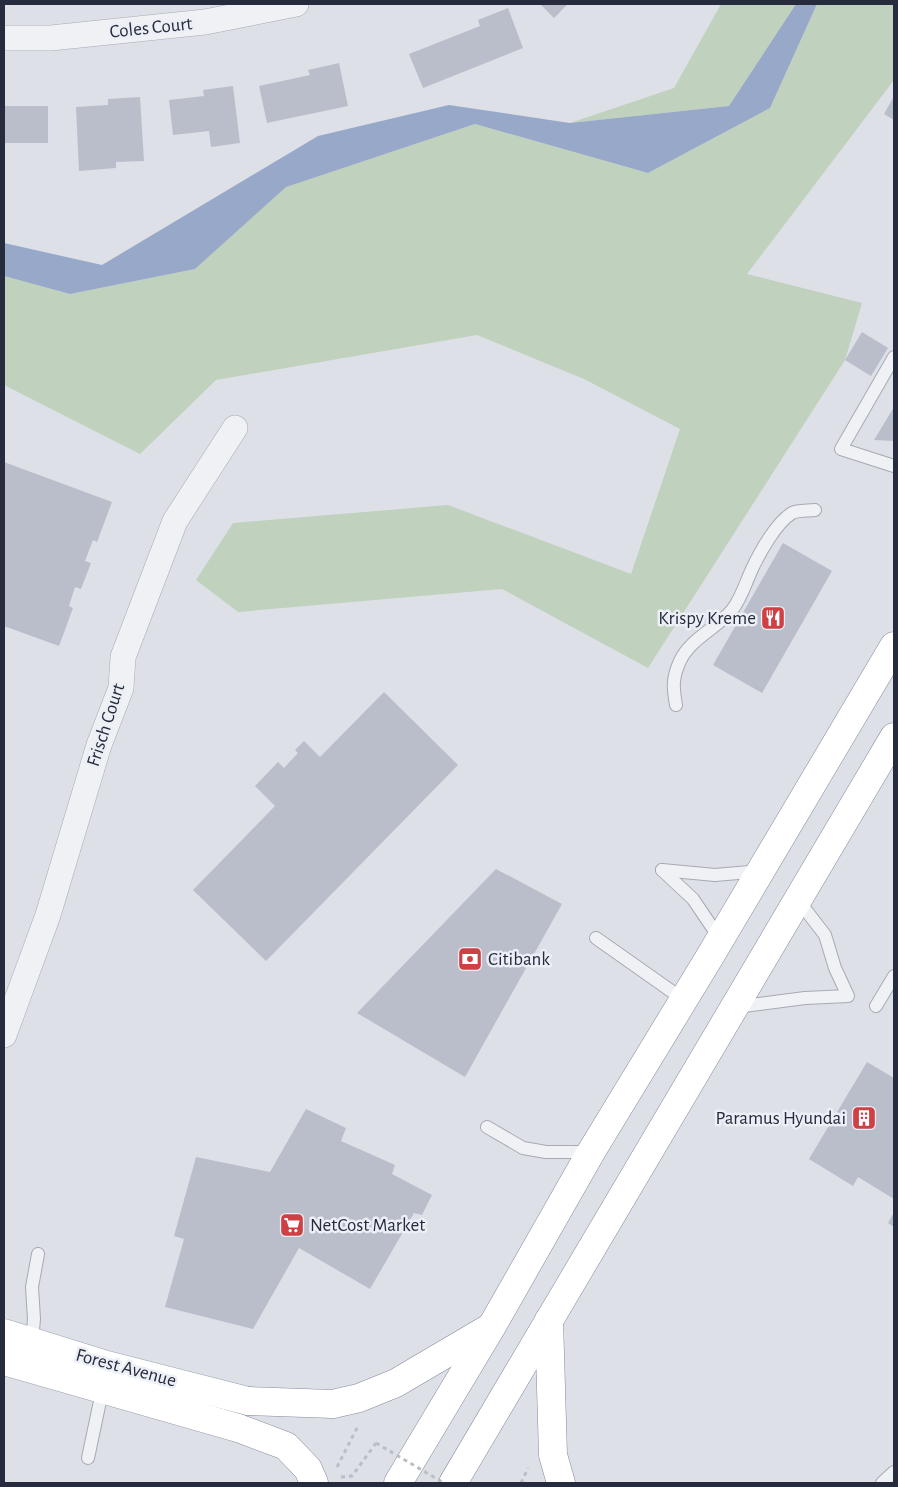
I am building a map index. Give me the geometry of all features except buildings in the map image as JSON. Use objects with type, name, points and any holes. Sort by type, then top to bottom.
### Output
[{"type":"main road","points":[[398,1483],[492,1326],[591,1152],[684,1000],[894,646]]},
{"type":"main road","points":[[453,1483],[894,737]]},
{"type":"main road","points":[[549,1320],[553,1455],[561,1483]]},
{"type":"main road","name":"Forest Avenue","points":[[4,1361],[248,1401],[333,1404],[359,1398],[396,1383],[492,1326]]},
{"type":"main road","name":"Forest Avenue","points":[[4,1333],[32,1341],[105,1377],[286,1446],[308,1469],[325,1476]]},
{"type":"street","name":"Coles Court","points":[[4,38],[51,38],[205,22],[296,4]]},
{"type":"street","name":"Frisch Court","points":[[4,1035],[48,915],[99,746],[121,688],[123,657],[175,521],[235,428]]},
{"type":"lane","points":[[894,357],[841,449],[894,466]]},
{"type":"lane","points":[[676,705],[673,683],[680,660],[695,642],[712,630],[733,609],[753,567],[776,528],[793,513],[815,510]]},
{"type":"lane","points":[[720,939],[693,899],[662,870],[715,874],[761,871]]},
{"type":"lane","points":[[736,1007],[805,998],[848,996],[835,968],[825,935],[798,900]]},
{"type":"lane","points":[[596,938],[684,1000]]},
{"type":"lane","points":[[876,1006],[894,976]]},
{"type":"lane","points":[[487,1127],[523,1148],[546,1152],[591,1152]]},
{"type":"lane","points":[[32,1341],[34,1320],[32,1286],[38,1254]]},
{"type":"lane","points":[[88,1458],[105,1377]]},
{"type":"lane","points":[[882,1483],[894,1472]]},
{"type":"path","points":[[325,1476],[358,1425]]},
{"type":"path","points":[[352,1476],[376,1443],[444,1483]]},
{"type":"path","points":[[521,1483],[526,1473]]},
{"type":"green space","points":[[721,4],[796,4],[729,106],[570,123],[674,88]]},
{"type":"green space","points":[[817,4],[894,4],[894,80],[747,274],[862,303],[845,360],[648,668],[502,589],[238,612],[196,580],[233,523],[448,505],[631,574],[680,429],[584,379],[477,335],[216,380],[140,454],[4,385],[4,276],[70,294],[195,269],[285,187],[475,124],[648,173],[770,108]]},
{"type":"water","points":[[796,4],[817,4],[770,108],[648,173],[475,124],[286,187],[195,269],[70,294],[4,276],[4,243],[102,265],[318,136],[449,105],[570,123],[729,106]]},
{"type":"place","name":"Krispy Kreme","points":[[773,618]]},
{"type":"place","name":"Citibank","points":[[470,959]]},
{"type":"place","name":"Paramus Hyundai","points":[[864,1118]]},
{"type":"place","name":"NetCost Market","points":[[292,1225]]}]
